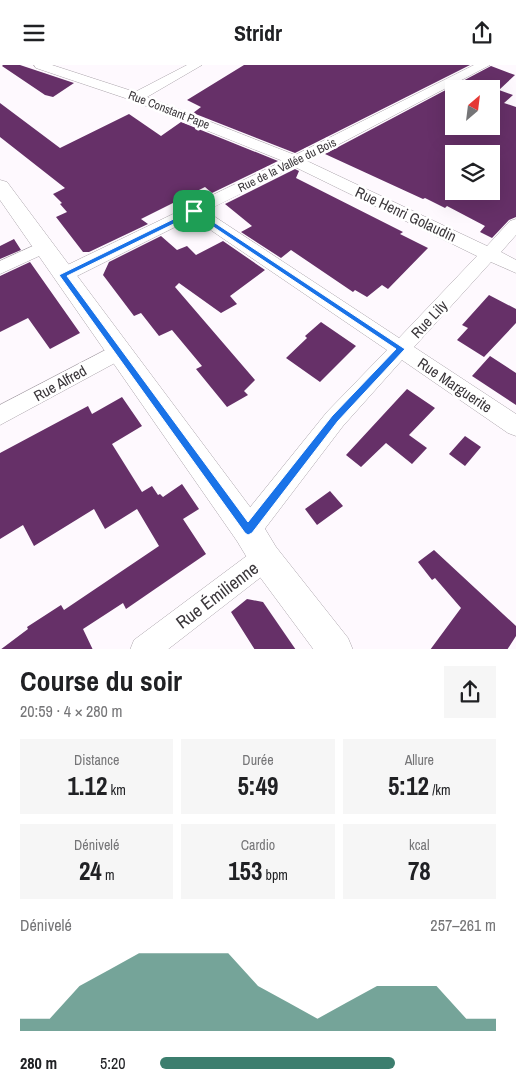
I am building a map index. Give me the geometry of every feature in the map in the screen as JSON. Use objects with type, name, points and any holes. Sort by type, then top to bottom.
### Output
[{"type":"street","name":"Rue Constant Pape","points":[[40,65],[136,97],[295,161]]},
{"type":"street","points":[[136,97],[196,65]]},
{"type":"street","name":"Rue de la Vallée du Bois","points":[[63,275],[295,161],[484,65]]},
{"type":"street","name":"Rue Henri Golaudin","points":[[295,161],[516,267]]},
{"type":"street","points":[[0,187],[248,530],[265,558],[336,649]]},
{"type":"street","name":"Rue Marguerite","points":[[194,211],[516,425]]},
{"type":"street","name":"Rue Lily","points":[[248,530],[335,419],[516,225]]},
{"type":"street","points":[[0,268],[44,247]]},
{"type":"street","name":"Rue Alfred","points":[[0,416],[119,351]]},
{"type":"street","name":"Rue Émilienne","points":[[144,649],[265,558]]},
{"type":"building","points":[[3,65],[20,65],[74,83],[53,97],[45,95]]},
{"type":"building","points":[[244,65],[470,65],[295,153],[193,113],[201,107],[187,100]]},
{"type":"building","points":[[491,66],[515,75],[500,89],[500,80],[465,80]]},
{"type":"building","points":[[445,90],[445,135],[500,135],[500,90],[513,95],[504,103],[516,107],[516,217],[509,220],[492,238],[480,232],[485,226],[447,206],[445,208],[425,198],[423,199],[325,154]]},
{"type":"building","points":[[0,103],[60,148],[129,114],[161,136],[181,122],[278,161],[212,193],[205,187],[141,219],[148,224],[89,252],[83,252],[56,217],[67,212],[60,204],[62,203],[53,194],[65,188],[0,137]]},
{"type":"building","points":[[295,169],[299,171],[296,178],[403,232],[400,234],[428,248],[388,289],[382,285],[367,297],[355,290],[353,292],[291,250],[281,258],[241,232],[252,226],[225,204]]},
{"type":"building","points":[[161,236],[177,250],[187,246],[196,255],[223,241],[265,270],[230,296],[237,304],[221,313],[179,283],[175,287],[255,380],[244,391],[248,395],[227,407],[196,369],[202,366],[172,330],[159,336],[141,313],[134,316],[103,275],[109,262]]},
{"type":"building","points":[[14,239],[21,250],[0,259],[0,246]]},
{"type":"building","points":[[30,262],[80,333],[50,349],[28,318],[0,332],[0,276]]},
{"type":"building","points":[[489,295],[516,309],[516,323],[484,357],[457,340],[468,328],[462,325]]},
{"type":"building","points":[[321,322],[356,346],[320,382],[286,358],[307,338],[305,336]]},
{"type":"building","points":[[490,356],[516,373],[516,405],[472,376]]},
{"type":"building","points":[[407,389],[435,408],[409,435],[427,448],[412,464],[386,443],[361,467],[346,455]]},
{"type":"building","points":[[122,397],[142,426],[112,444],[142,492],[152,486],[158,495],[160,494],[163,497],[182,484],[199,509],[183,519],[206,554],[126,609],[123,603],[83,629],[93,649],[1,649],[28,629],[27,627],[61,605],[64,610],[159,546],[137,509],[105,529],[94,509],[34,546],[23,525],[0,539],[0,453],[88,406],[92,414]]},
{"type":"building","points":[[465,436],[481,447],[465,466],[449,454]]},
{"type":"building","points":[[330,491],[343,506],[317,525],[305,509]]},
{"type":"building","points":[[434,550],[516,626],[516,636],[508,649],[431,649],[461,608],[435,578],[432,580],[418,562]]},
{"type":"building","points":[[247,599],[263,602],[295,649],[254,649],[231,612]]},
{"type":"route","points":[[194,211],[401,349],[335,419],[248,530],[63,275],[194,211]]}]
